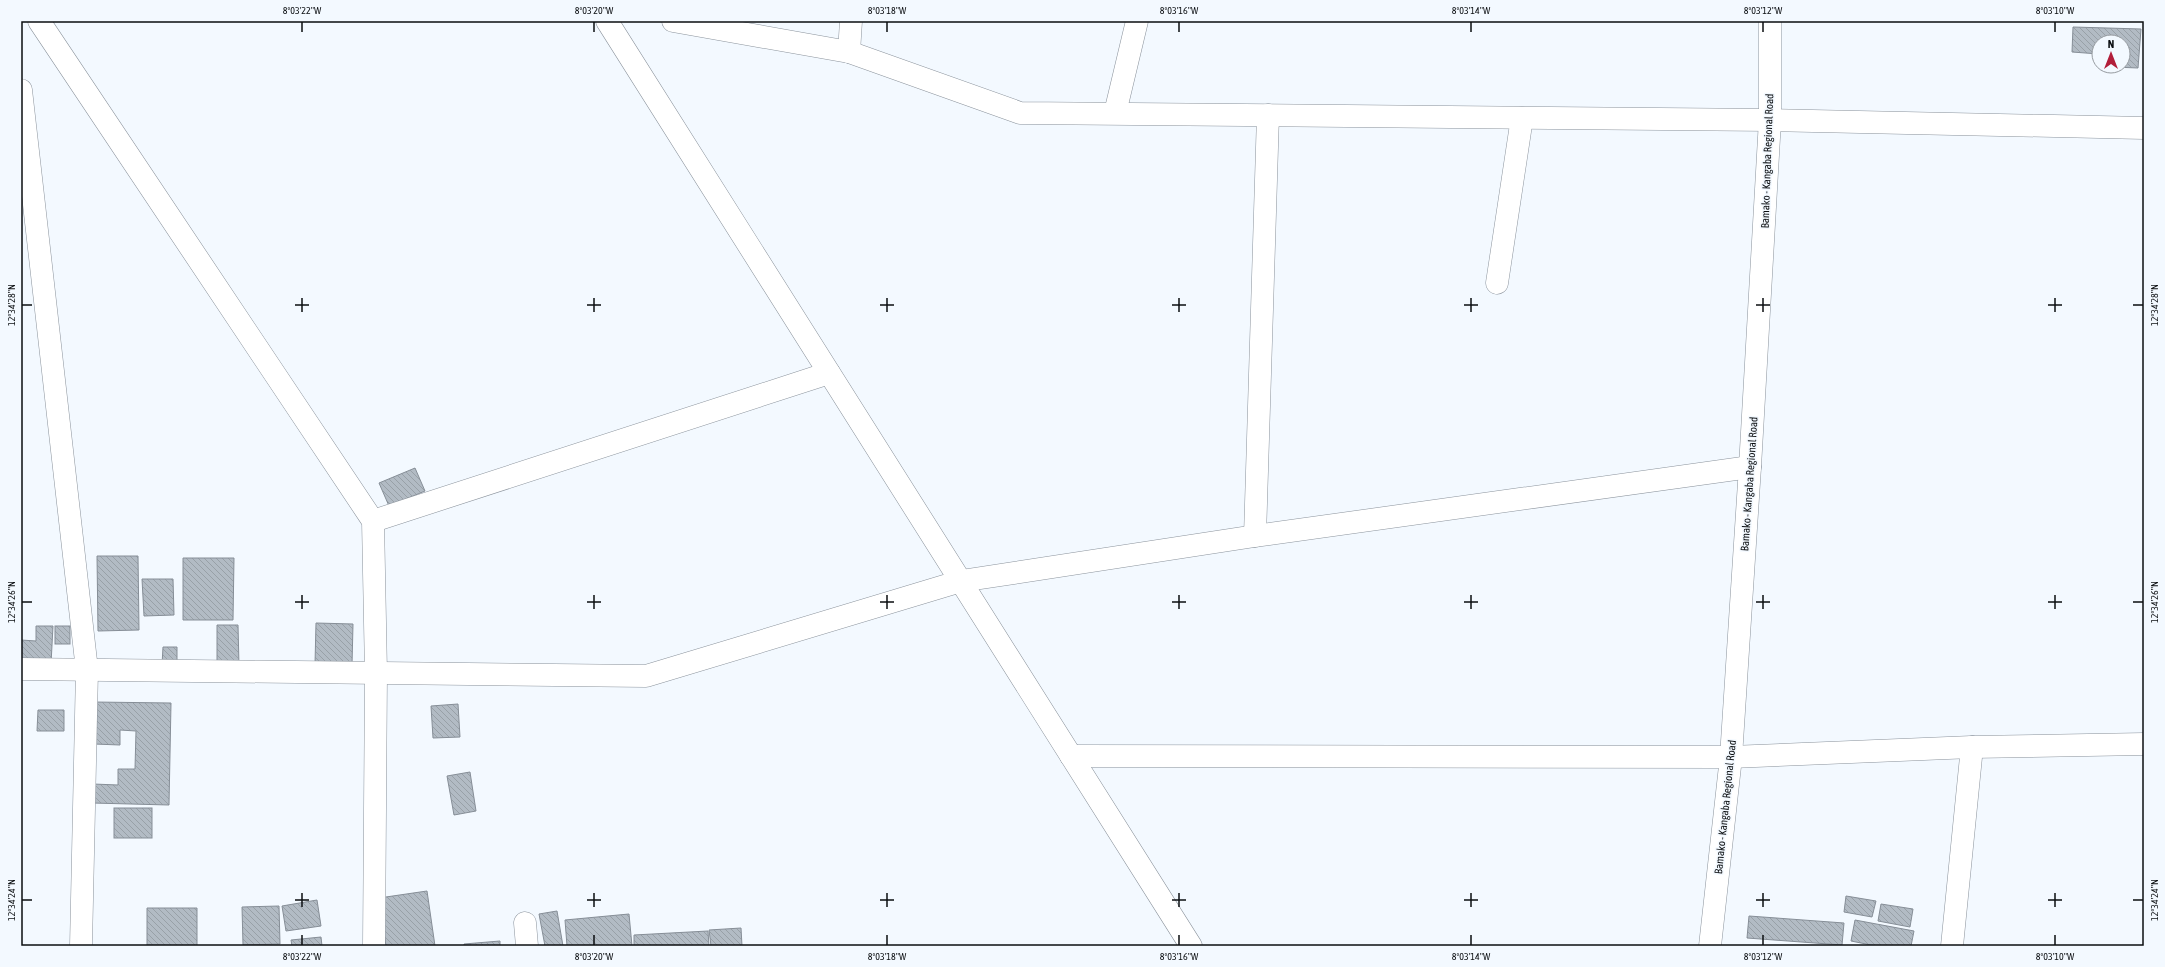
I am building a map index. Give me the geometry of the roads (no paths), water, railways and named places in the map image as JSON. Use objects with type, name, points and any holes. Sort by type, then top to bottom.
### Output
[{"type":"street","points":[[39,21],[373,521],[376,673],[374,946]]},
{"type":"street","points":[[607,21],[1191,946]]},
{"type":"street","points":[[673,21],[849,52],[1020,113],[1770,120],[2144,128]]},
{"type":"street","points":[[849,52],[852,21]]},
{"type":"street","points":[[1115,113],[1137,21]]},
{"type":"street","name":"Bamako - Kangaba Regional Road","points":[[1710,946],[1731,757],[1750,467],[1770,120],[1770,21]]},
{"type":"street","points":[[21,90],[87,670],[81,946]]},
{"type":"street","points":[[1255,536],[1268,115]]},
{"type":"street","points":[[1496,283],[1522,118]]},
{"type":"street","points":[[373,521],[829,372]]},
{"type":"street","points":[[21,670],[646,676],[961,581],[1255,536],[1750,467]]},
{"type":"street","points":[[1071,756],[1731,757],[1972,747],[2144,744]]},
{"type":"street","points":[[1952,946],[1972,747]]},
{"type":"street","points":[[525,923],[528,946]]}]
